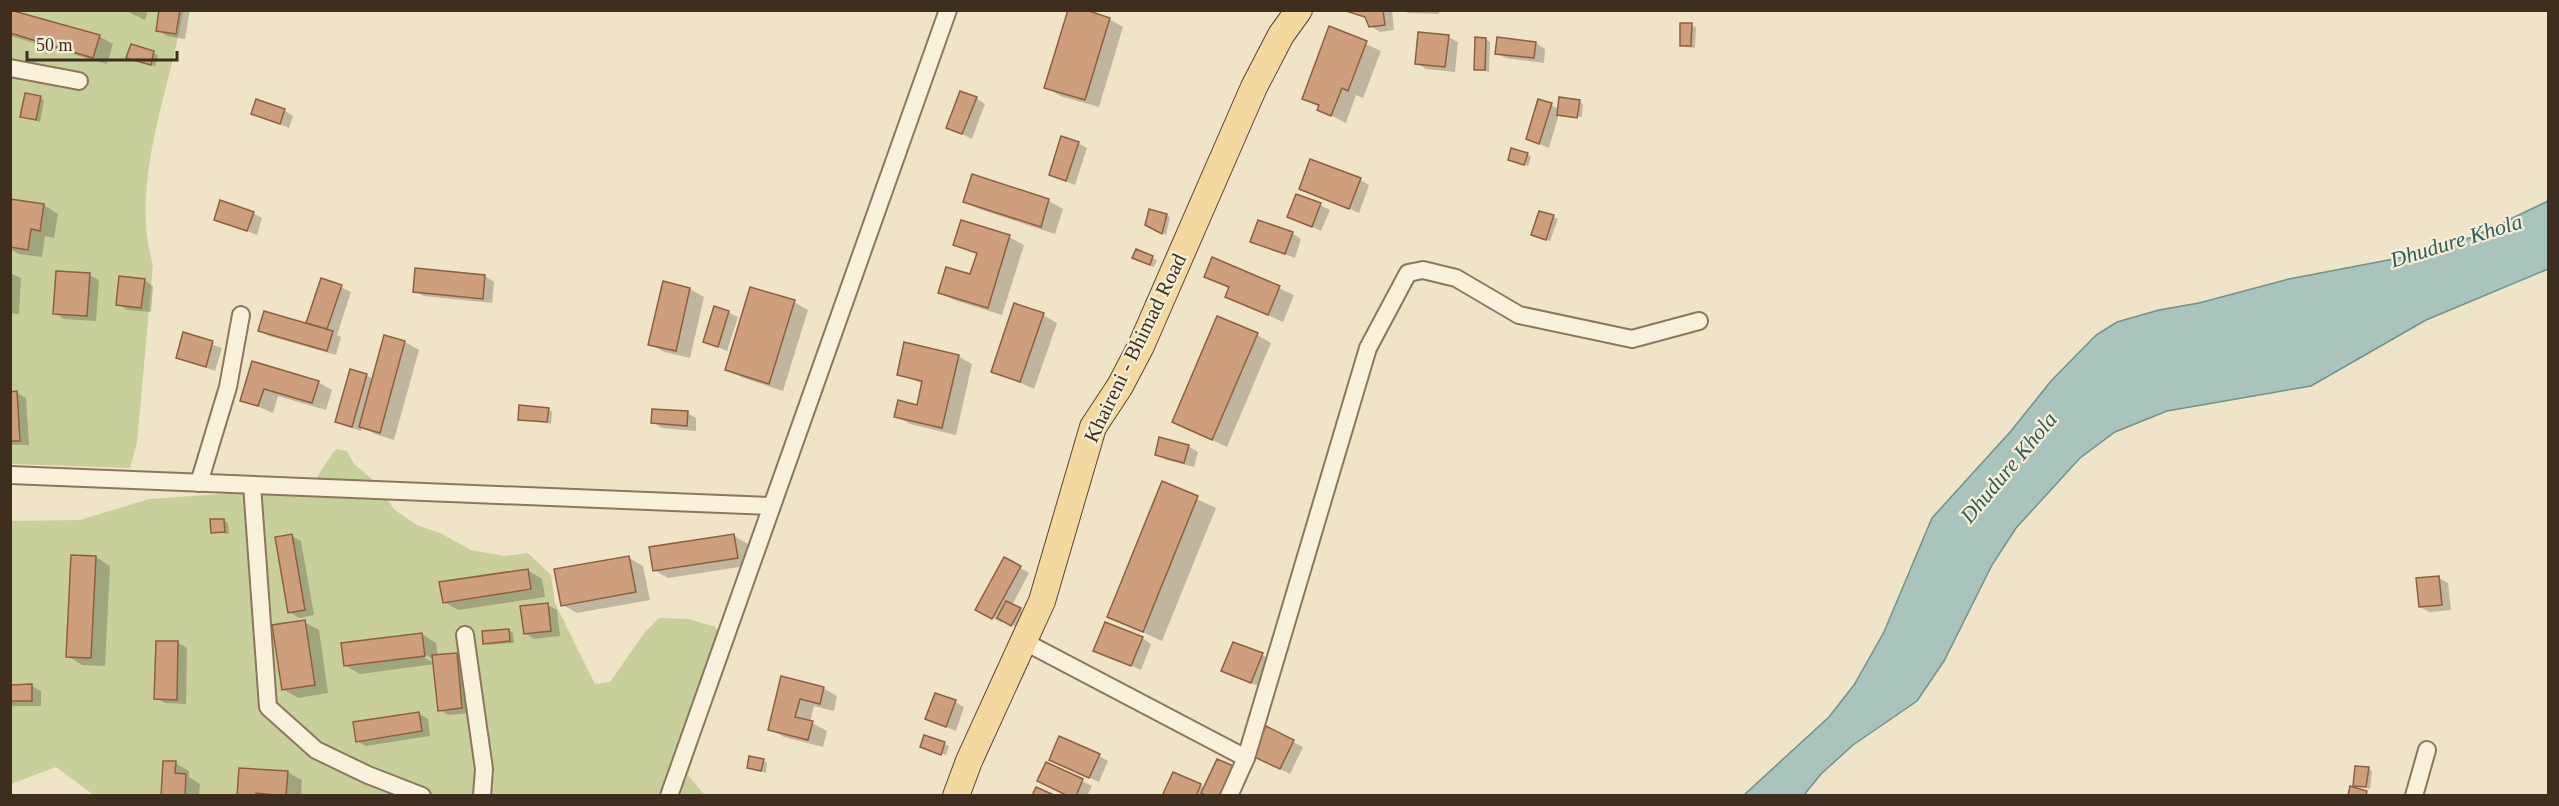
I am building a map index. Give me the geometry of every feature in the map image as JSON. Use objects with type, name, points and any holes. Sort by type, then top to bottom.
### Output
[{"type":"main road","name":"Khaireni - Bhimad Road","points":[[956,795],[969,761],[1042,601],[1093,427],[1120,386],[1145,338],[1254,87],[1281,35],[1299,10]]},
{"type":"street","points":[[669,795],[948,10]]},
{"type":"street","points":[[10,68],[79,81]]},
{"type":"street","points":[[1229,795],[1246,758],[1368,348],[1408,273],[1423,270],[1456,278],[1520,315],[1632,339],[1699,321]]},
{"type":"street","points":[[200,483],[228,387],[241,315]]},
{"type":"street","points":[[10,475],[770,506]]},
{"type":"street","points":[[252,485],[268,708],[316,750],[368,775],[422,795]]},
{"type":"street","points":[[465,635],[484,769],[482,795]]},
{"type":"street","points":[[1025,642],[1246,758]]},
{"type":"street","points":[[2415,795],[2427,750]]},
{"type":"green space","points":[[11,11],[183,11],[154,138],[149,170],[146,202],[147,234],[153,265],[137,443],[130,468],[11,464]]},
{"type":"green space","points":[[336,449],[347,451],[354,464],[374,481],[395,510],[417,525],[440,533],[471,550],[505,556],[528,553],[551,575],[555,603],[595,684],[610,682],[645,632],[659,618],[688,619],[716,627],[725,656],[688,775],[703,793],[710,795],[95,796],[56,767],[11,784],[11,521],[80,520],[149,499],[262,491],[278,495],[303,495]]},
{"type":"water","name":"Dhudure Khola","points":[[2548,201],[2548,269],[2426,320],[2311,386],[2167,411],[2115,432],[2080,458],[2016,528],[1992,565],[1944,661],[1917,701],[1853,745],[1821,774],[1804,795],[1744,795],[1829,717],[1854,685],[1884,632],[1932,518],[2011,431],[2051,381],[2096,335],[2117,322],[2159,310],[2199,303],[2289,279],[2404,257],[2473,237]]},
{"type":"building","points":[[10,10],[100,35],[93,58],[10,33]]},
{"type":"building","points":[[159,10],[180,10],[176,34],[156,31]]},
{"type":"building","points":[[1068,10],[1086,10],[1110,18],[1085,100],[1044,88]]},
{"type":"building","points":[[1383,10],[1385,25],[1369,27],[1365,17],[1346,11]]},
{"type":"building","points":[[1680,23],[1692,23],[1691,46],[1680,46]]},
{"type":"building","points":[[1329,26],[1367,41],[1348,91],[1342,88],[1331,116],[1317,110],[1319,105],[1302,99]]},
{"type":"building","points":[[1418,32],[1449,35],[1445,67],[1415,64]]},
{"type":"building","points":[[1475,37],[1486,38],[1485,70],[1474,70]]},
{"type":"building","points":[[1497,37],[1536,42],[1534,58],[1495,54]]},
{"type":"building","points":[[131,44],[154,51],[151,65],[126,58]]},
{"type":"building","points":[[960,91],[977,97],[962,134],[946,128]]},
{"type":"building","points":[[25,93],[41,96],[36,120],[20,117]]},
{"type":"building","points":[[1559,97],[1580,100],[1577,118],[1557,115]]},
{"type":"building","points":[[256,99],[285,109],[280,124],[251,114]]},
{"type":"building","points":[[1538,99],[1552,103],[1539,144],[1526,139]]},
{"type":"building","points":[[1061,136],[1079,142],[1066,181],[1049,175]]},
{"type":"building","points":[[1511,148],[1528,153],[1524,165],[1508,160]]},
{"type":"building","points":[[1310,159],[1361,178],[1349,209],[1299,189]]},
{"type":"building","points":[[972,174],[1049,199],[1041,227],[963,202]]},
{"type":"building","points":[[1296,194],[1321,203],[1312,227],[1287,217]]},
{"type":"building","points":[[10,199],[44,204],[40,231],[31,229],[28,250],[10,247]]},
{"type":"building","points":[[220,200],[254,212],[247,231],[214,220]]},
{"type":"building","points":[[1149,209],[1167,214],[1162,234],[1145,225]]},
{"type":"building","points":[[1539,211],[1554,215],[1546,240],[1531,235]]},
{"type":"building","points":[[961,220],[1010,235],[988,308],[938,293],[946,267],[970,274],[977,253],[953,245]]},
{"type":"building","points":[[1258,220],[1293,232],[1285,254],[1250,242]]},
{"type":"building","points":[[1136,249],[1153,256],[1150,265],[1132,258]]},
{"type":"building","points":[[1212,257],[1280,286],[1268,315],[1225,297],[1229,287],[1204,277]]},
{"type":"building","points":[[415,268],[485,275],[483,299],[413,292]]},
{"type":"building","points":[[56,271],[90,273],[87,316],[53,314]]},
{"type":"building","points":[[119,276],[145,279],[141,308],[116,305]]},
{"type":"building","points":[[321,278],[342,285],[327,329],[306,323]]},
{"type":"building","points":[[663,281],[690,288],[676,351],[648,345]]},
{"type":"building","points":[[750,287],[795,300],[769,384],[725,370]]},
{"type":"building","points":[[1014,303],[1044,313],[1020,382],[991,372]]},
{"type":"building","points":[[714,306],[729,311],[718,347],[703,342]]},
{"type":"building","points":[[264,311],[333,331],[327,351],[258,331]]},
{"type":"building","points":[[1217,316],[1258,333],[1212,440],[1172,422]]},
{"type":"building","points":[[183,332],[213,341],[206,367],[176,358]]},
{"type":"building","points":[[384,335],[405,341],[380,433],[359,427]]},
{"type":"building","points":[[904,342],[959,355],[942,428],[894,417],[898,400],[917,405],[922,381],[897,375]]},
{"type":"building","points":[[252,361],[319,381],[312,403],[264,389],[258,406],[240,401]]},
{"type":"building","points":[[350,369],[367,374],[352,427],[335,422]]},
{"type":"building","points":[[17,391],[20,441],[10,441],[10,392]]},
{"type":"building","points":[[519,405],[549,408],[547,422],[518,420]]},
{"type":"building","points":[[652,409],[688,411],[687,426],[651,423]]},
{"type":"building","points":[[1159,437],[1189,445],[1184,463],[1155,455]]},
{"type":"building","points":[[1162,481],[1198,496],[1143,632],[1107,617]]},
{"type":"building","points":[[210,519],[224,519],[225,532],[211,533]]},
{"type":"building","points":[[292,534],[305,610],[288,613],[275,537]]},
{"type":"building","points":[[734,534],[738,558],[653,571],[649,547]]},
{"type":"building","points":[[71,555],[96,556],[91,658],[66,657]]},
{"type":"building","points":[[629,556],[636,592],[561,606],[554,569]]},
{"type":"building","points":[[1004,557],[1021,566],[992,619],[975,610]]},
{"type":"building","points":[[528,569],[531,589],[443,603],[439,582]]},
{"type":"building","points":[[2439,576],[2442,605],[2419,607],[2416,578]]},
{"type":"building","points":[[1006,601],[1021,608],[1011,626],[997,618]]},
{"type":"building","points":[[548,603],[551,631],[524,634],[520,606]]},
{"type":"building","points":[[305,620],[315,685],[282,690],[272,625]]},
{"type":"building","points":[[1105,622],[1143,637],[1131,666],[1093,651]]},
{"type":"building","points":[[509,629],[510,641],[483,644],[482,631]]},
{"type":"building","points":[[422,633],[425,656],[344,666],[341,643]]},
{"type":"building","points":[[156,641],[178,641],[177,700],[154,699]]},
{"type":"building","points":[[1233,642],[1263,653],[1251,683],[1221,671]]},
{"type":"building","points":[[457,653],[462,708],[438,711],[432,655]]},
{"type":"building","points":[[781,676],[824,687],[820,704],[800,699],[795,717],[813,721],[808,740],[768,730]]},
{"type":"building","points":[[32,684],[32,701],[10,701],[10,685]]},
{"type":"building","points":[[935,693],[956,700],[946,727],[925,719]]},
{"type":"building","points":[[419,712],[422,731],[356,742],[353,722]]},
{"type":"building","points":[[1266,726],[1294,740],[1280,769],[1252,756]]},
{"type":"building","points":[[924,735],[945,742],[941,755],[920,747]]},
{"type":"building","points":[[1059,736],[1100,754],[1089,778],[1049,760]]},
{"type":"building","points":[[749,756],[764,759],[761,771],[747,768]]},
{"type":"building","points":[[1217,759],[1236,767],[1223,796],[1207,796],[1201,793]]},
{"type":"building","points":[[163,761],[176,761],[175,773],[186,774],[185,796],[161,796]]},
{"type":"building","points":[[1046,762],[1083,779],[1076,796],[1068,796],[1037,781]]},
{"type":"building","points":[[2355,766],[2369,767],[2366,787],[2353,786]]},
{"type":"building","points":[[239,768],[288,771],[286,796],[256,793],[256,796],[237,796]]},
{"type":"building","points":[[1173,772],[1201,784],[1196,796],[1162,796]]},
{"type":"building","points":[[2350,786],[2367,791],[2366,796],[2348,796]]},
{"type":"building","points":[[1036,787],[1056,796],[1032,796]]}]
